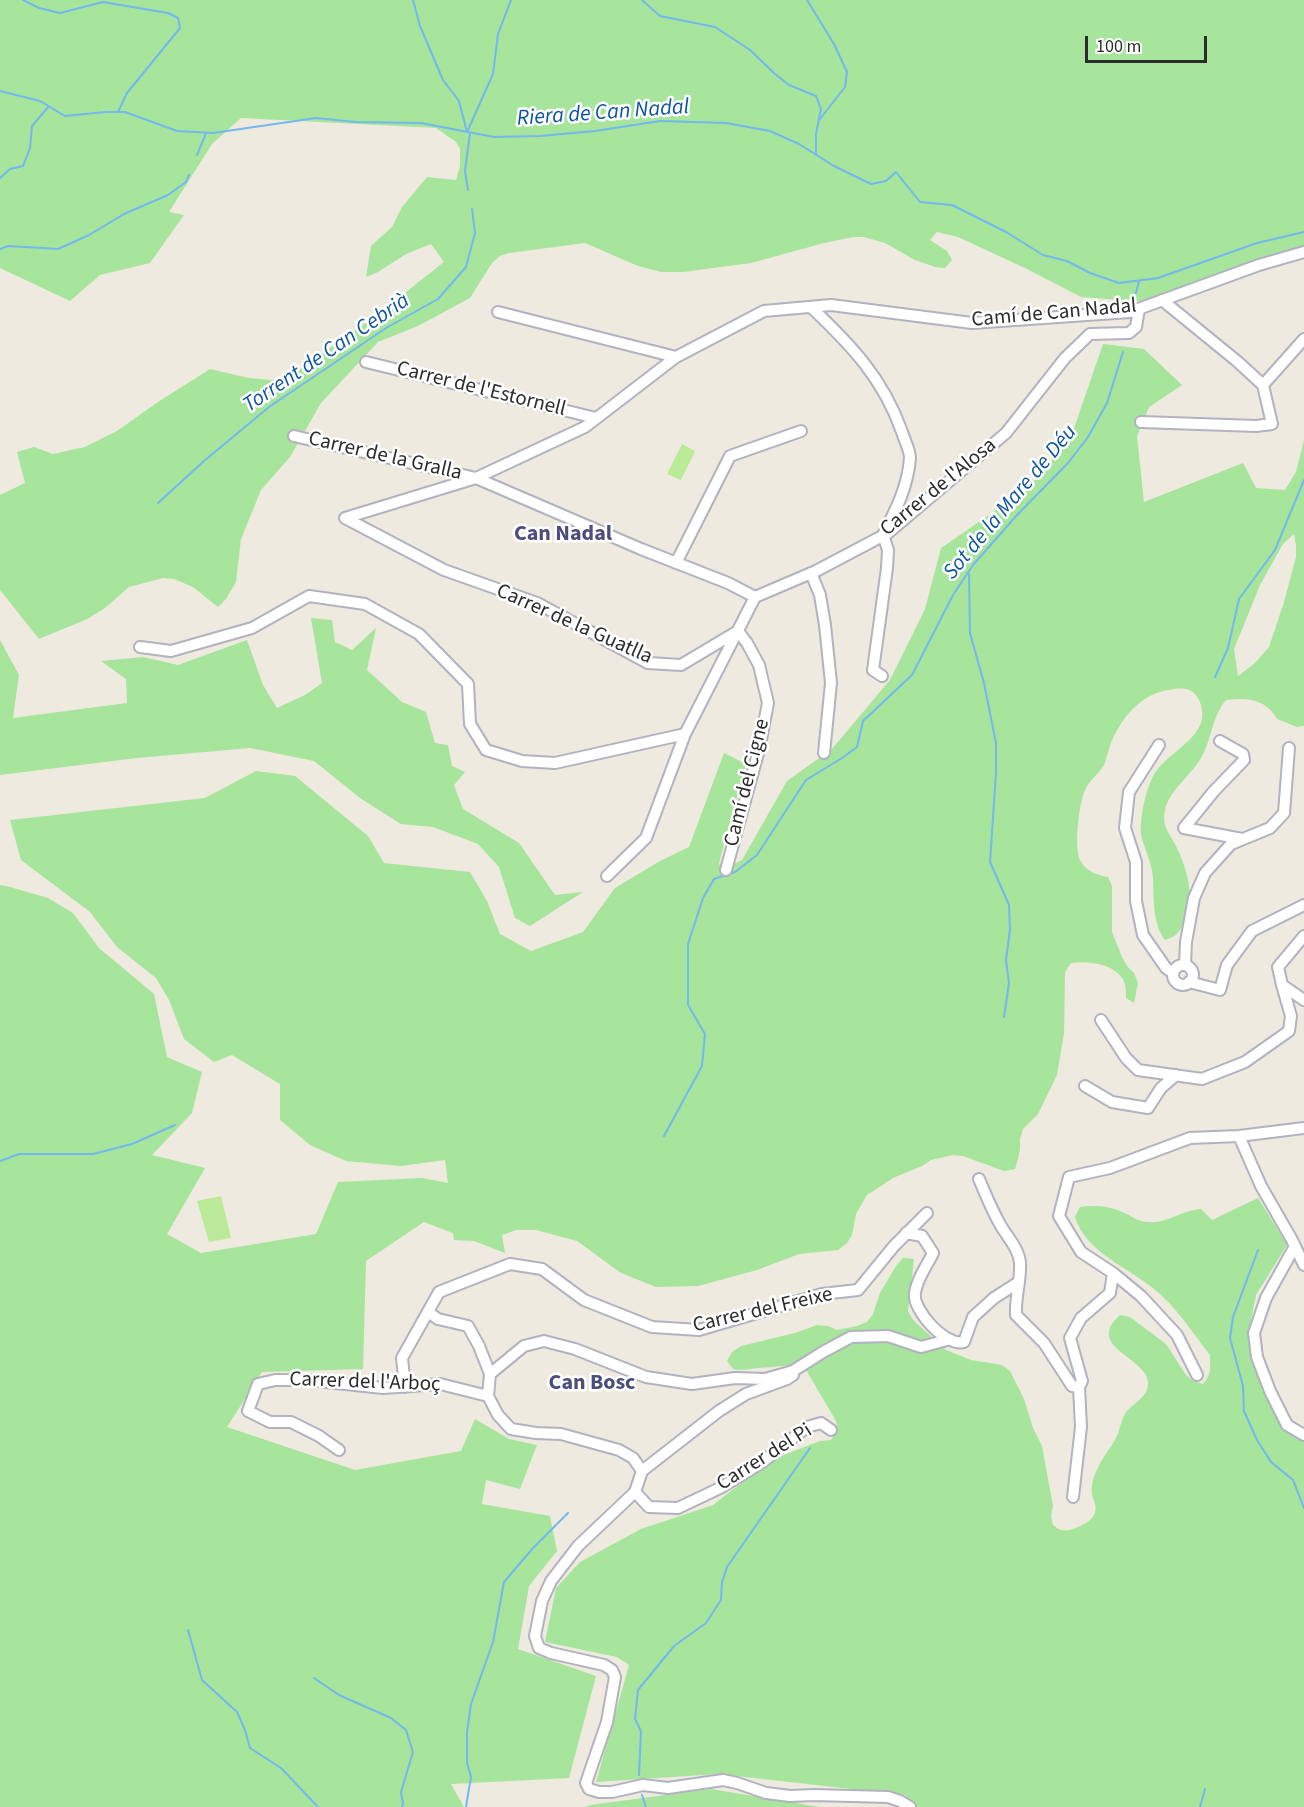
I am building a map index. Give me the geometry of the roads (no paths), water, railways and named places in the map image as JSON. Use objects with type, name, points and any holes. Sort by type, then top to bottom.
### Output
[{"type":"street","name":"Camí de Can Nadal","points":[[345,518],[476,478],[585,427],[676,357],[764,311],[831,305],[972,322],[1130,312],[1259,265],[1304,252]]},
{"type":"street","points":[[1141,422],[1256,426],[1272,424],[1263,385],[1162,300]]},
{"type":"street","points":[[811,307],[845,339],[867,365],[893,407],[910,455],[903,495],[884,536],[888,550],[887,568],[873,670],[882,676]]},
{"type":"street","name":"Carrer de l'Alosa","points":[[755,597],[811,573],[884,536],[1006,433],[1065,358],[1090,334],[1129,333],[1136,327],[1139,309]]},
{"type":"street","points":[[498,312],[676,357]]},
{"type":"street","points":[[1263,385],[1304,339]]},
{"type":"street","name":"Carrer de l'Estornell","points":[[366,362],[596,418]]},
{"type":"street","points":[[676,563],[730,456],[801,431]]},
{"type":"street","name":"Carrer de la Gralla","points":[[294,436],[476,478],[728,583],[755,597]]},
{"type":"street","name":"Carrer de la Guatlla","points":[[345,518],[444,570],[537,603],[648,663],[681,664],[738,631]]},
{"type":"street","points":[[811,573],[820,595],[831,683],[824,753]]},
{"type":"street","points":[[140,648],[171,651],[252,628],[309,596],[365,603],[419,634],[468,684],[470,724],[486,750],[522,761],[555,763],[685,734]]},
{"type":"street","points":[[607,876],[646,838],[685,734],[755,597]]},
{"type":"street","name":"Camí del Cigne","points":[[726,870],[759,750],[768,703],[759,665],[738,631]]},
{"type":"street","points":[[1220,741],[1243,754],[1245,760],[1214,790],[1184,828],[1242,839]]},
{"type":"street","points":[[1159,745],[1129,792],[1125,828],[1136,862],[1136,902],[1143,935],[1166,968],[1173,973]]},
{"type":"street","points":[[1185,965],[1186,942],[1194,898],[1205,873],[1231,844],[1270,828],[1284,813],[1289,748]]},
{"type":"street","points":[[1185,965],[1176,967],[1173,973],[1173,978],[1177,983],[1189,982],[1220,990],[1227,965],[1252,931],[1304,905]]},
{"type":"street","points":[[1101,1020],[1126,1058],[1138,1070],[1202,1079],[1245,1062],[1289,1031],[1290,1016],[1278,967],[1304,936]]},
{"type":"street","points":[[1185,965],[1192,974],[1189,982]]},
{"type":"street","points":[[1282,985],[1304,1000]]},
{"type":"street","points":[[1086,1086],[1112,1102],[1148,1108],[1161,1088],[1176,1075]]},
{"type":"street","points":[[1197,1375],[1177,1335],[1142,1296],[1081,1252],[1059,1216],[1069,1176],[1110,1168],[1190,1138],[1239,1136],[1304,1128]]},
{"type":"street","points":[[1239,1136],[1261,1186],[1304,1265]]},
{"type":"street","points":[[979,1179],[1002,1227],[1014,1244],[1020,1261],[1016,1315],[1044,1343],[1072,1386],[1080,1384]]},
{"type":"street","name":"Carrer del Freixe","points":[[405,1387],[402,1358],[439,1292],[510,1264],[542,1269],[584,1300],[652,1327],[699,1330],[822,1294],[858,1290],[894,1246],[927,1213]]},
{"type":"street","points":[[906,1233],[922,1236],[933,1253],[919,1278],[914,1295],[920,1312],[947,1340],[957,1344],[964,1341],[973,1317],[994,1298],[1019,1282]]},
{"type":"street","points":[[1295,1246],[1266,1298],[1254,1333],[1257,1357],[1270,1391],[1287,1425],[1304,1435]]},
{"type":"street","points":[[1072,1497],[1081,1427],[1080,1384],[1070,1338],[1081,1318],[1110,1293],[1113,1273]]},
{"type":"street","points":[[428,1312],[438,1319],[468,1326],[490,1374],[488,1396],[498,1415],[511,1430],[561,1434],[619,1449],[633,1458],[642,1471]]},
{"type":"street","points":[[490,1374],[524,1346],[544,1341],[575,1349],[646,1377],[692,1384],[735,1378],[765,1379],[793,1371],[851,1337],[888,1336],[921,1347],[947,1340]]},
{"type":"street","points":[[793,1371],[793,1375],[787,1379],[746,1394],[720,1411],[642,1471],[635,1492],[578,1546],[551,1581],[542,1601],[536,1636],[539,1648],[550,1653],[604,1665],[612,1670],[615,1677],[608,1722],[586,1783],[589,1789],[598,1792],[612,1792],[643,1785],[668,1788],[723,1780],[766,1793],[790,1796],[888,1797],[910,1807]]},
{"type":"street","name":"Carrer del l'Arboç","points":[[339,1450],[319,1436],[291,1422],[270,1422],[248,1411],[258,1384],[275,1380],[308,1380],[382,1388],[440,1384],[488,1396]]},
{"type":"street","name":"Carrer del Pi","points":[[635,1492],[649,1507],[678,1508],[720,1488],[761,1463],[807,1426],[820,1423],[831,1430]]},
{"type":"waterway","points":[[23,0],[39,8],[60,13],[103,2],[168,13],[178,18],[180,28],[127,93],[118,112]]},
{"type":"waterway","points":[[413,0],[420,26],[443,80],[459,101],[467,132]]},
{"type":"waterway","points":[[468,130],[493,74],[498,34],[511,0]]},
{"type":"waterway","points":[[642,0],[660,16],[715,27],[750,50],[789,85],[816,96],[821,109],[816,134],[816,154]]},
{"type":"waterway","points":[[807,0],[834,44],[847,72],[845,87],[820,119]]},
{"type":"waterway","name":"Riera de Can Nadal","points":[[0,91],[40,101],[65,116],[125,112],[177,131],[213,133],[316,118],[356,122],[421,123],[494,137],[595,131],[660,121],[726,123],[770,131],[799,144],[834,166],[871,184],[886,181],[896,172],[920,202],[952,205],[1006,232],[1043,255],[1067,261],[1090,273],[1119,283],[1158,278],[1257,243],[1304,232]]},
{"type":"waterway","points":[[0,178],[10,169],[23,166],[30,148],[32,126],[49,106]]},
{"type":"waterway","points":[[197,155],[206,133]]},
{"type":"waterway","name":"Torrent de Can Cebrià","points":[[468,190],[465,171],[470,133]]},
{"type":"waterway","points":[[0,249],[8,246],[58,249],[89,235],[124,214],[168,195],[186,182],[189,175]]},
{"type":"waterway","name":"Torrent de Can Cebrià","points":[[158,503],[269,407],[386,328],[438,299],[466,267],[475,233],[472,209]]},
{"type":"waterway","name":"Sot de la Mare de Déu","points":[[1136,293],[1139,281]]},
{"type":"waterway","name":"Sot de la Mare de Déu","points":[[664,1136],[702,1066],[705,1034],[688,1005],[688,944],[703,898],[714,879],[735,872],[757,855],[806,780],[857,747],[863,721],[912,675],[953,595],[973,565],[1017,515],[1068,463],[1088,437],[1107,403],[1123,352]]},
{"type":"waterway","points":[[1215,677],[1228,648],[1239,599],[1275,550],[1304,480]]},
{"type":"waterway","points":[[969,574],[970,633],[984,683],[996,743],[990,862],[1009,905],[1010,930],[1006,960],[1009,983],[1004,1017]]},
{"type":"waterway","points":[[0,1161],[19,1154],[93,1154],[132,1144],[175,1125]]},
{"type":"waterway","points":[[1258,1250],[1233,1317],[1230,1338],[1243,1386],[1244,1411],[1257,1440],[1271,1462],[1293,1480],[1304,1508]]},
{"type":"waterway","points":[[639,1775],[641,1731],[635,1719],[638,1690],[674,1646],[706,1623],[721,1600],[722,1582],[727,1567],[810,1448]]},
{"type":"waterway","points":[[466,1807],[471,1777],[467,1763],[467,1732],[471,1704],[493,1642],[504,1582],[533,1548],[568,1513]]},
{"type":"waterway","points":[[188,1630],[202,1680],[237,1712],[250,1748],[281,1768],[318,1807]]},
{"type":"waterway","points":[[314,1678],[339,1695],[391,1718],[406,1730],[413,1752],[401,1792],[402,1807]]},
{"type":"waterway","points":[[1200,1807],[1205,1789]]},
{"type":"waterway","points":[[642,1795],[646,1807]]},
{"type":"district","name":"Can Nadal","points":[[563,535]]},
{"type":"district","name":"Can Bosc","points":[[592,1384]]}]
